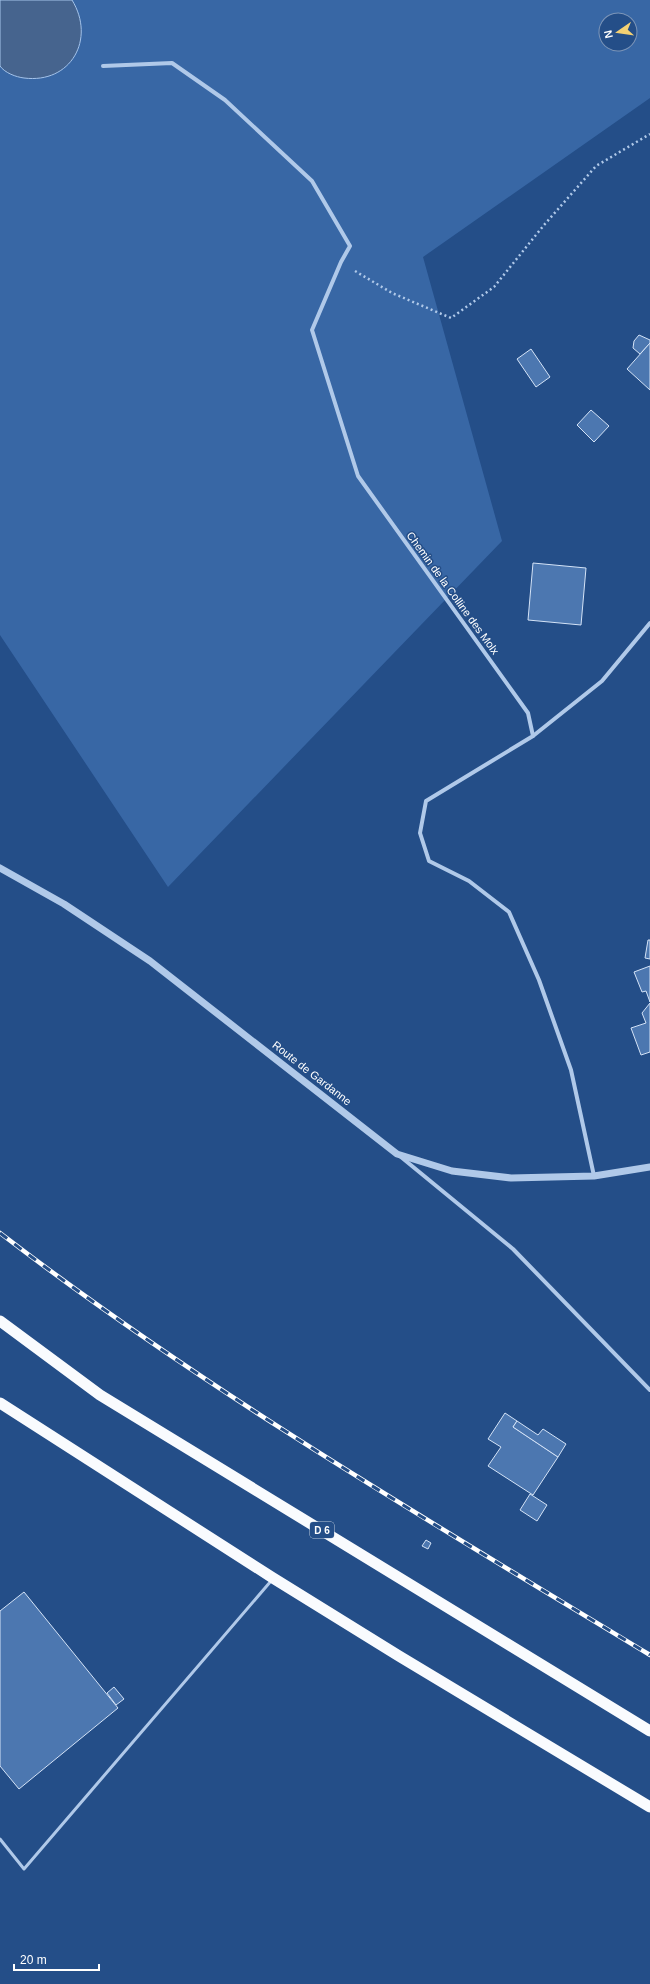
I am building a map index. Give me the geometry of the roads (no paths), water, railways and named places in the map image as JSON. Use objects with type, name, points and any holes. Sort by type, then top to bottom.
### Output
[{"type":"highway","name":"D 6","points":[[0,1321],[100,1395],[650,1731]]},
{"type":"highway","points":[[0,1402],[273,1578],[399,1656],[650,1807]]},
{"type":"street","name":"Chemin de la Colline des Molx","points":[[103,66],[172,63],[224,100],[312,181],[350,246],[341,262],[312,330],[358,476],[528,713],[533,736]]},
{"type":"street","points":[[594,1176],[571,1070],[539,980],[509,912],[468,881],[429,861],[420,833],[426,801],[533,736],[602,681],[650,623]]},
{"type":"street","name":"Route de Gardanne","points":[[0,868],[64,904],[150,961],[397,1154],[452,1171],[511,1178],[594,1176],[650,1167]]},
{"type":"street","points":[[397,1154],[513,1249],[650,1390]]},
{"type":"lane","points":[[0,1839],[24,1869],[273,1578]]},
{"type":"railway","points":[[0,1233],[78,1291],[237,1400],[401,1504],[650,1655]]}]
